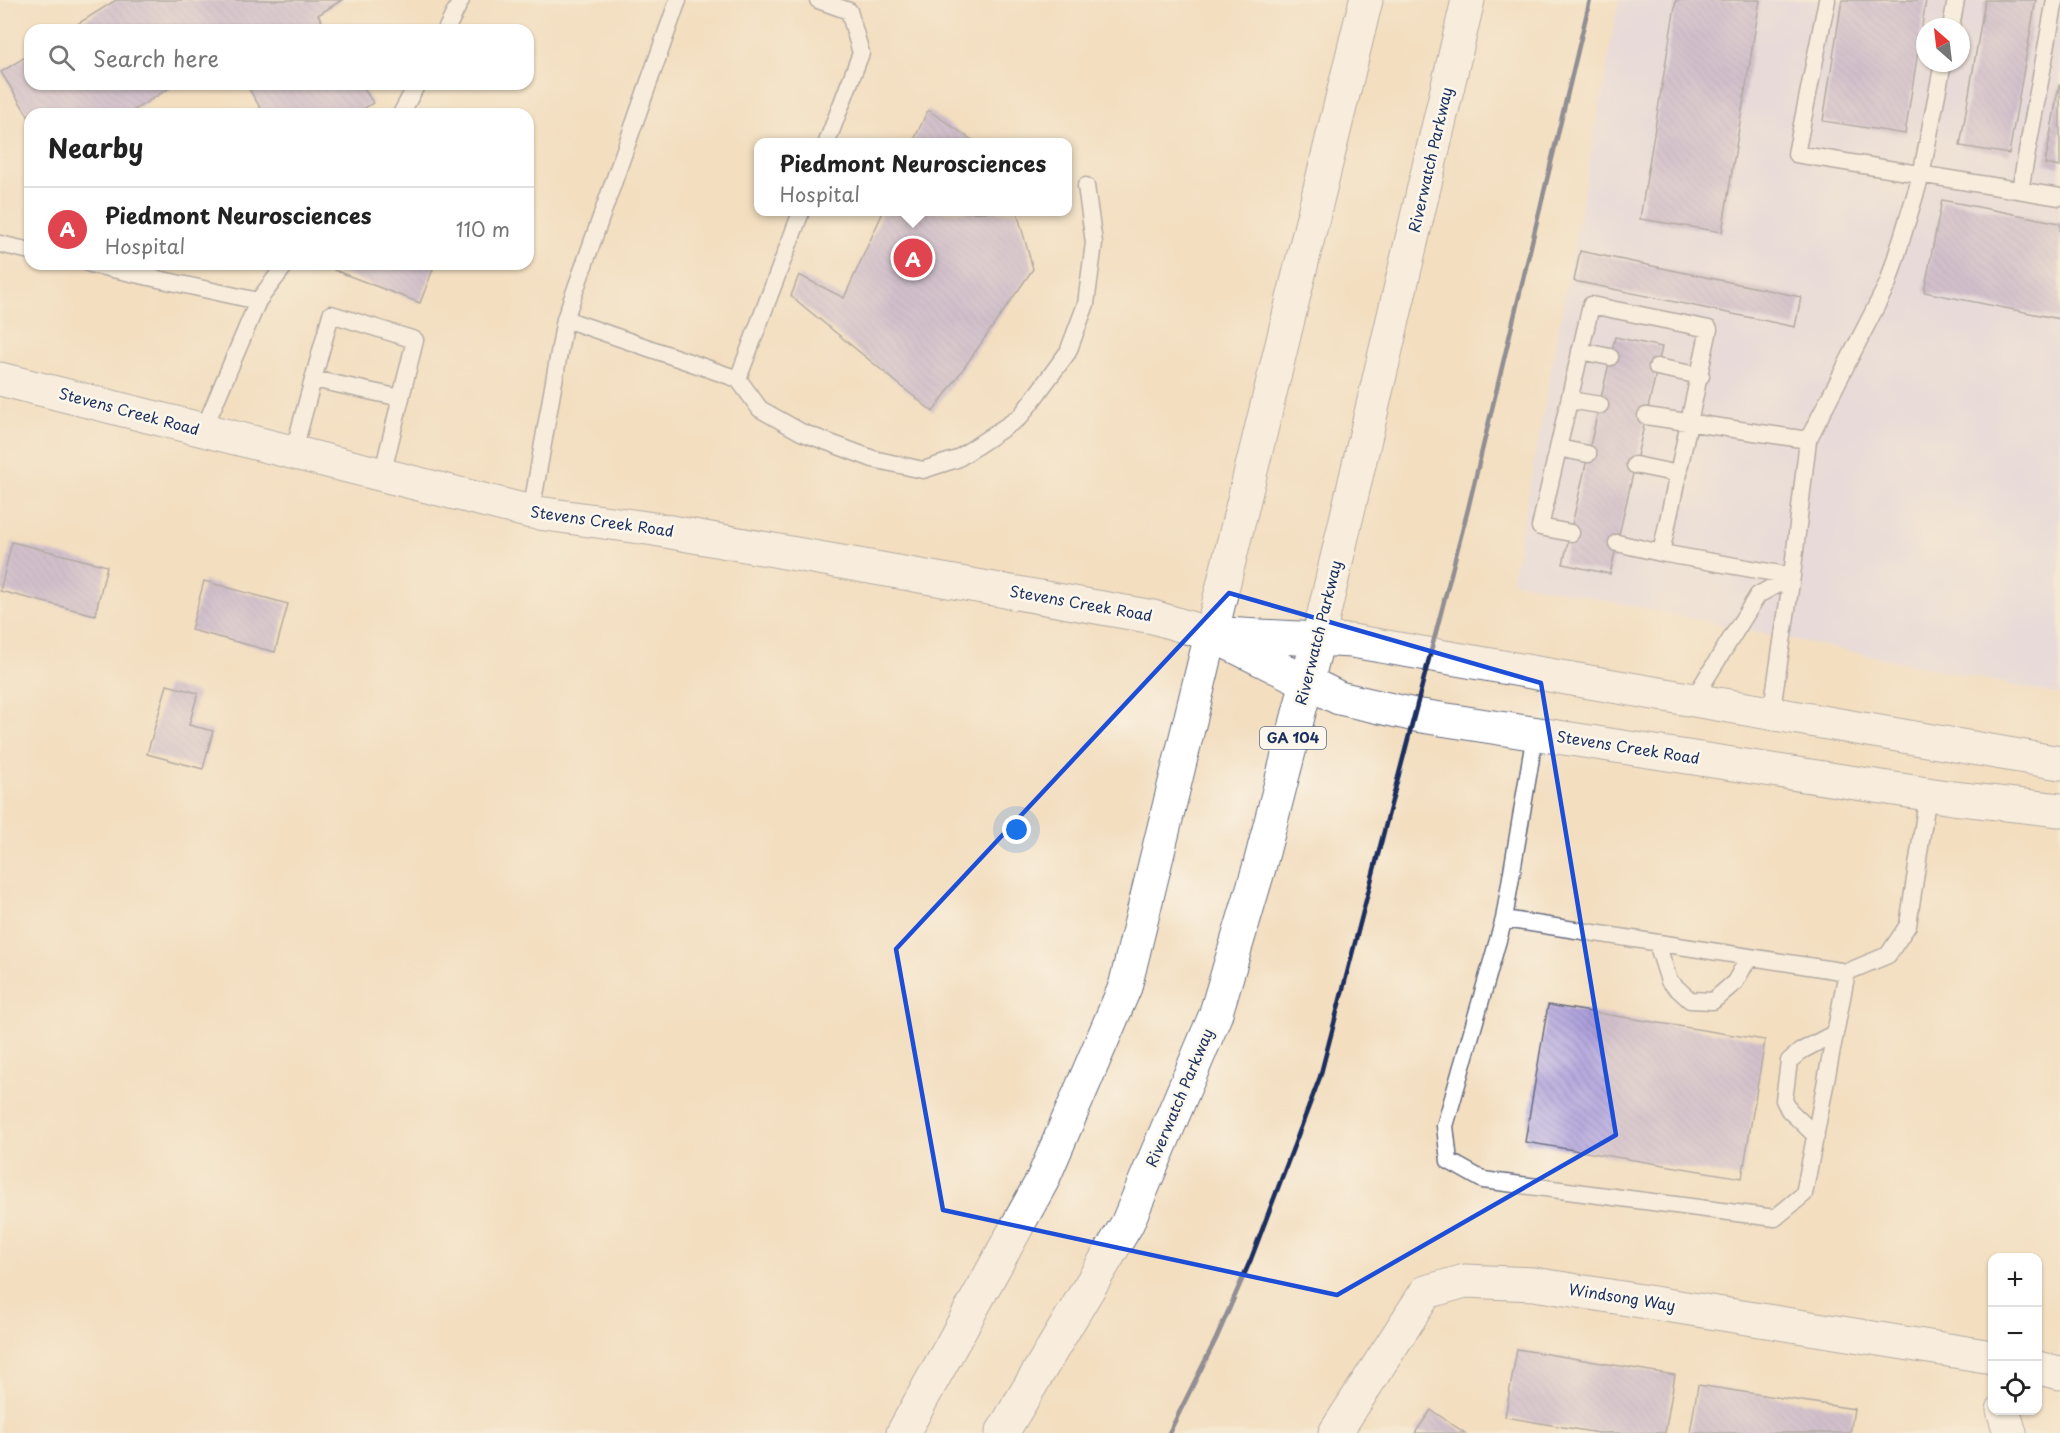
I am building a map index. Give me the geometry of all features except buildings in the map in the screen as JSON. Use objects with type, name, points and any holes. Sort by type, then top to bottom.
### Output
[{"type":"street","points":[[903,1433],[1042,1181],[1125,987],[1366,0]]},
{"type":"street","name":"Riverwatch Parkway","points":[[1002,1433],[1127,1224],[1215,1016],[1259,868],[1318,639],[1468,0]]},
{"type":"street","name":"Stevens Creek Road","points":[[1,381],[531,512],[654,529],[1153,616],[1210,634],[1339,698],[1404,713],[1929,794],[2060,810]]},
{"type":"street","name":"Stevens Creek Road","points":[[1210,634],[1352,641],[2060,763]]},
{"type":"street","name":"Windsong Way","points":[[1335,1433],[1426,1292],[1465,1281],[1534,1284],[1988,1364]]},
{"type":"street","points":[[2042,1369],[2060,1373]]},
{"type":"street","points":[[2005,1415],[2010,1433]]},
{"type":"lane","points":[[449,24],[461,0]]},
{"type":"lane","points":[[531,512],[565,319],[678,0]]},
{"type":"lane","points":[[819,0],[849,11],[861,53],[829,138]]},
{"type":"lane","points":[[1827,0],[1796,154],[1921,176],[2060,196]]},
{"type":"lane","points":[[1953,18],[1956,0]]},
{"type":"lane","points":[[2020,190],[2055,0]]},
{"type":"lane","points":[[1771,715],[1792,576],[1808,440],[1888,283],[1921,176],[1941,72]]},
{"type":"lane","points":[[404,108],[414,90]]},
{"type":"lane","points":[[565,319],[738,379],[760,409],[801,432],[873,459],[923,470],[957,459],[1020,417],[1068,352],[1086,304],[1094,243],[1086,186]]},
{"type":"lane","points":[[738,379],[799,216]]},
{"type":"lane","points":[[0,244],[24,250]]},
{"type":"lane","points":[[117,270],[258,301]]},
{"type":"lane","points":[[203,431],[258,301],[281,270]]},
{"type":"lane","points":[[1571,533],[1540,527],[1591,305],[1709,329],[1691,424],[1661,553]]},
{"type":"lane","points":[[293,453],[331,314],[415,340],[382,475]]},
{"type":"lane","points":[[1580,351],[1611,357]]},
{"type":"lane","points":[[1657,367],[1701,376]]},
{"type":"lane","points":[[313,379],[401,398]]},
{"type":"lane","points":[[1570,400],[1600,405]]},
{"type":"lane","points":[[1646,416],[1808,440]]},
{"type":"lane","points":[[1558,448],[1588,454]]},
{"type":"lane","points":[[1635,465],[1679,474]]},
{"type":"lane","points":[[1617,543],[1792,576]]},
{"type":"lane","points":[[1692,701],[1758,594],[1792,576]]},
{"type":"lane","points":[[1535,734],[1504,919],[1445,1126],[1449,1161],[1483,1180],[1775,1218],[1804,1194],[1847,972]]},
{"type":"lane","points":[[1504,919],[1847,972],[1888,955],[1908,925],[1929,794]]},
{"type":"lane","points":[[1657,943],[1669,981],[1690,1000],[1713,1000],[1735,982],[1749,957]]},
{"type":"lane","points":[[1815,1136],[1784,1100],[1789,1061],[1801,1051],[1835,1033]]},
{"type":"highlighted area","points":[[1229,593],[1541,683],[1616,1135],[1337,1295],[943,1210],[896,949]]},
{"type":"shaded area","points":[[1619,0],[2060,0],[2060,695],[1512,581]]},
{"type":"railway","points":[[1169,1433],[1216,1339],[1251,1259],[1320,1077],[1468,509],[1590,0]]},
{"type":"place","name":"Piedmont Neurosciences","points":[[913,258]]}]
